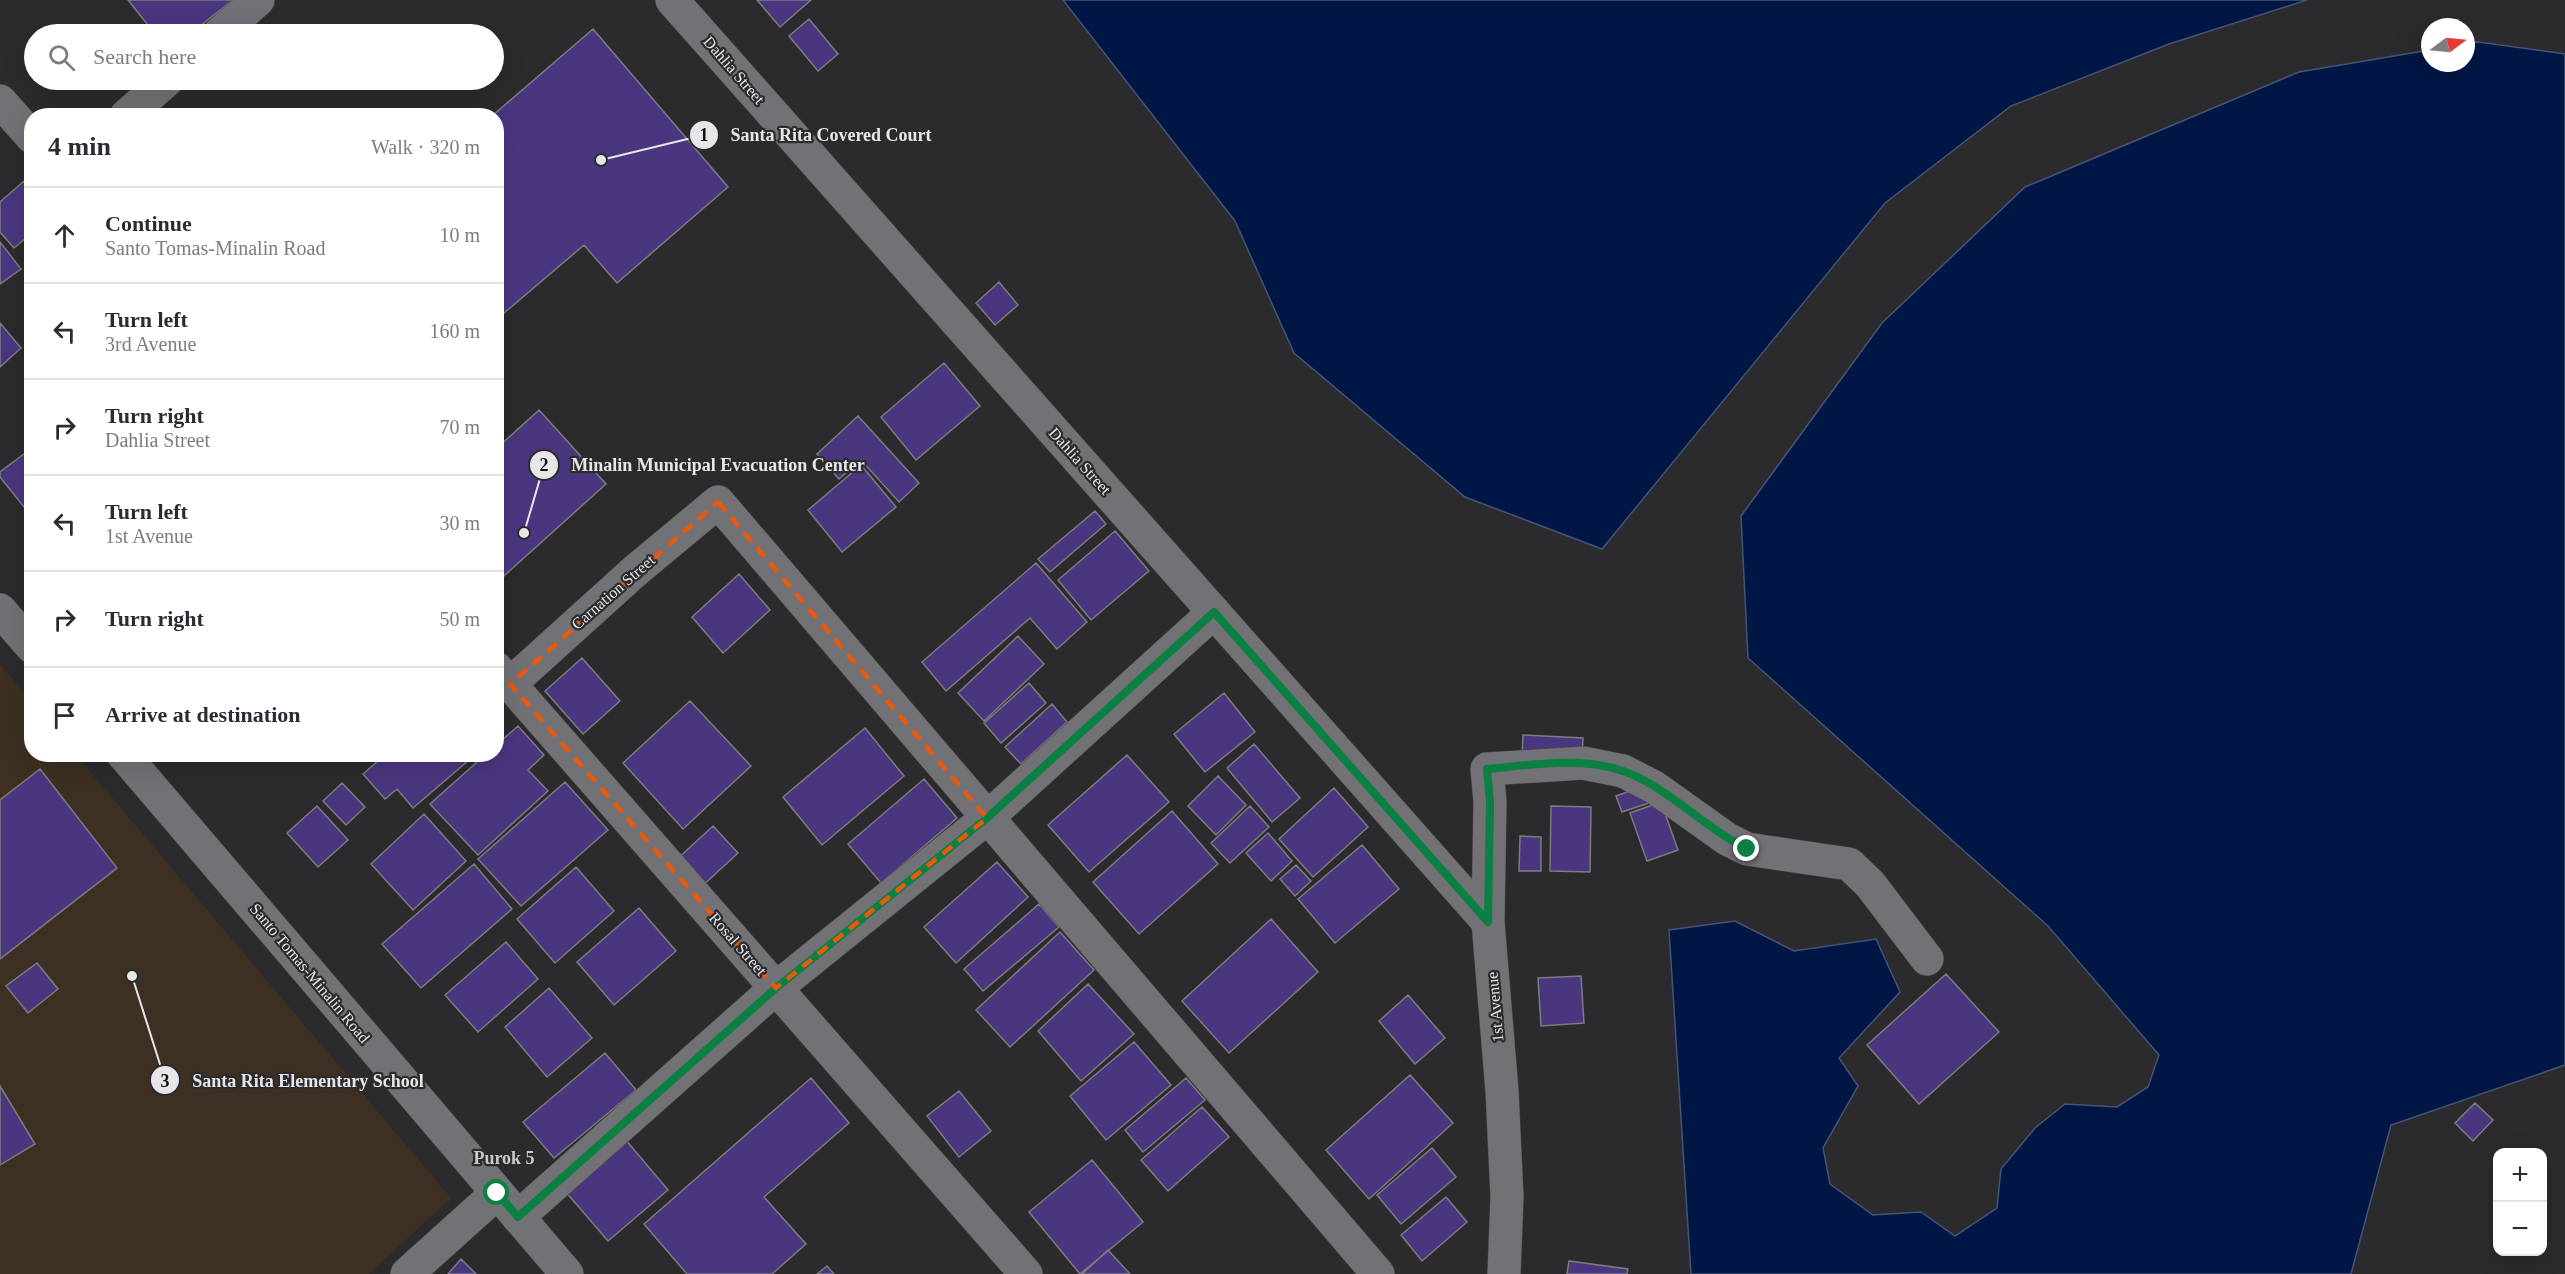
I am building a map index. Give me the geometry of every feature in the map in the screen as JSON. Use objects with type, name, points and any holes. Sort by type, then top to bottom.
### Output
[{"type":"street","points":[[230,24],[258,0]]},
{"type":"street","name":"Dahlia Street","points":[[672,0],[1488,922]]},
{"type":"street","points":[[135,108],[156,90]]},
{"type":"street","points":[[0,101],[24,128]]},
{"type":"street","name":"Carnation Street","points":[[504,675],[635,572],[718,502],[987,818]]},
{"type":"street","points":[[0,610],[24,638]]},
{"type":"street","points":[[407,1274],[507,1205],[987,818],[1214,612]]},
{"type":"street","name":"Rosal Street","points":[[504,677],[1026,1274]]},
{"type":"street","name":"Santo Tomas-Minalin Road","points":[[130,762],[567,1274]]},
{"type":"street","name":"1st Avenue","points":[[1504,1274],[1507,1197],[1502,1091],[1488,922],[1490,802],[1487,769],[1583,763],[1623,771],[1654,787],[1727,839],[1747,849],[1816,857],[1849,864],[1870,884],[1927,959]]},
{"type":"street","points":[[987,818],[1378,1274]]},
{"type":"highlighted area","points":[[718,502],[987,818],[776,988],[510,684]]},
{"type":"shaded area","points":[[0,664],[24,693],[24,762],[82,762],[451,1198],[369,1274],[0,1274]]},
{"type":"water","points":[[1063,0],[2307,0],[2169,44],[2011,106],[1885,203],[1602,549],[1465,497],[1294,353],[1235,221]]},
{"type":"water","points":[[2475,42],[2565,54],[2565,1065],[2391,1125],[2351,1274],[1691,1274],[1669,930],[1735,921],[1794,951],[1876,939],[1900,992],[1839,1058],[1858,1086],[1823,1148],[1830,1184],[1873,1215],[1921,1212],[1955,1236],[1997,1208],[2001,1169],[2035,1128],[2065,1104],[2117,1107],[2148,1087],[2159,1055],[2048,926],[1748,658],[1741,516],[1882,323],[2025,187],[2299,72],[2421,52],[2421,72],[2475,72]]},
{"type":"building","points":[[128,0],[233,0],[203,24],[147,24]]},
{"type":"building","points":[[757,0],[811,0],[780,27]]},
{"type":"building","points":[[809,19],[838,54],[818,71],[789,36]]},
{"type":"building","points":[[593,29],[728,187],[617,283],[584,245],[504,313],[504,108],[501,108]]},
{"type":"building","points":[[24,181],[24,240],[14,248],[0,232],[0,202]]},
{"type":"building","points":[[0,242],[21,269],[0,284]]},
{"type":"building","points":[[999,282],[1018,305],[995,325],[976,303]]},
{"type":"building","points":[[0,323],[21,348],[0,367]]},
{"type":"building","points":[[944,363],[980,406],[916,460],[881,417]]},
{"type":"building","points":[[539,410],[606,484],[504,576],[504,442]]},
{"type":"building","points":[[858,416],[919,483],[899,502],[861,460],[839,479],[817,454]]},
{"type":"building","points":[[24,454],[24,507],[0,477],[0,472]]},
{"type":"building","points":[[861,465],[896,507],[842,552],[808,510]]},
{"type":"building","points":[[1095,511],[1106,524],[1050,572],[1038,559]]},
{"type":"building","points":[[1115,531],[1149,571],[1091,620],[1058,580]]},
{"type":"building","points":[[1036,563],[1087,622],[1057,649],[1030,618],[946,691],[922,662]]},
{"type":"building","points":[[739,574],[770,610],[723,653],[692,617]]},
{"type":"building","points":[[1018,636],[1044,664],[984,721],[958,693]]},
{"type":"building","points":[[582,658],[620,701],[583,734],[545,691]]},
{"type":"building","points":[[1029,683],[1046,703],[1001,743],[984,723]]},
{"type":"building","points":[[1224,693],[1255,732],[1205,772],[1174,734]]},
{"type":"building","points":[[690,701],[751,766],[683,829],[623,763]]},
{"type":"building","points":[[1052,704],[1067,722],[1021,764],[1005,747]]},
{"type":"building","points":[[518,726],[544,755],[528,770],[548,791],[478,855],[430,804],[477,762],[504,762],[504,738]]},
{"type":"building","points":[[865,728],[904,776],[822,845],[783,797]]},
{"type":"building","points":[[1523,735],[1583,738],[1582,762],[1522,759]]},
{"type":"building","points":[[1254,744],[1300,798],[1272,822],[1227,768]]},
{"type":"building","points":[[1127,755],[1169,802],[1089,872],[1048,825]]},
{"type":"building","points":[[377,762],[467,762],[413,808],[397,789],[385,799],[363,774]]},
{"type":"building","points":[[40,769],[117,868],[0,959],[0,800]]},
{"type":"building","points":[[1218,776],[1246,805],[1216,835],[1188,806]]},
{"type":"building","points":[[924,779],[957,818],[881,883],[848,844]]},
{"type":"building","points":[[565,782],[608,830],[521,906],[478,859]]},
{"type":"building","points":[[342,783],[365,807],[346,825],[323,801]]},
{"type":"building","points":[[1644,786],[1649,803],[1622,812],[1616,796]]},
{"type":"building","points":[[1334,788],[1368,827],[1313,877],[1279,839]]},
{"type":"building","points":[[1661,802],[1678,850],[1647,861],[1630,813]]},
{"type":"building","points":[[317,806],[348,840],[318,867],[287,833]]},
{"type":"building","points":[[1250,806],[1269,827],[1230,863],[1211,843]]},
{"type":"building","points":[[1551,806],[1591,807],[1590,872],[1550,871]]},
{"type":"building","points":[[1172,811],[1218,864],[1139,934],[1093,882]]},
{"type":"building","points":[[424,814],[466,861],[413,910],[371,864]]},
{"type":"building","points":[[713,826],[738,853],[699,889],[674,862]]},
{"type":"building","points":[[1268,833],[1292,861],[1271,881],[1246,853]]},
{"type":"building","points":[[1520,836],[1541,837],[1541,871],[1519,871]]},
{"type":"building","points":[[1362,845],[1399,889],[1335,943],[1298,899]]},
{"type":"building","points":[[997,862],[1028,897],[956,963],[924,927]]},
{"type":"building","points":[[474,864],[512,909],[421,988],[382,944]]},
{"type":"building","points":[[1296,865],[1311,881],[1295,896],[1280,879]]},
{"type":"building","points":[[576,867],[614,911],[555,963],[517,919]]},
{"type":"building","points":[[1039,904],[1059,927],[983,991],[964,969]]},
{"type":"building","points":[[639,908],[676,951],[614,1005],[577,962]]},
{"type":"building","points":[[1271,919],[1318,972],[1229,1053],[1182,1001]]},
{"type":"building","points":[[1060,932],[1094,970],[1010,1047],[976,1010]]},
{"type":"building","points":[[506,942],[538,979],[478,1032],[445,995]]},
{"type":"building","points":[[37,963],[58,989],[28,1013],[6,986]]},
{"type":"building","points":[[1946,974],[1999,1032],[1919,1104],[1867,1045]]},
{"type":"building","points":[[1581,976],[1584,1023],[1541,1026],[1538,978]]},
{"type":"building","points":[[1088,984],[1134,1034],[1081,1081],[1038,1031]]},
{"type":"building","points":[[549,988],[592,1038],[547,1077],[505,1027]]},
{"type":"building","points":[[1408,995],[1445,1038],[1415,1064],[1379,1021]]},
{"type":"building","points":[[1134,1042],[1171,1085],[1106,1140],[1070,1096]]},
{"type":"building","points":[[605,1053],[636,1090],[554,1158],[523,1122]]},
{"type":"building","points":[[1410,1075],[1453,1123],[1369,1199],[1326,1150]]},
{"type":"building","points":[[811,1078],[849,1123],[764,1197],[806,1244],[772,1274],[687,1274],[644,1224]]},
{"type":"building","points":[[1186,1078],[1205,1100],[1143,1152],[1125,1130]]},
{"type":"building","points":[[0,1086],[35,1144],[0,1165]]},
{"type":"building","points":[[959,1091],[991,1131],[959,1157],[927,1116]]},
{"type":"building","points":[[2475,1103],[2493,1120],[2473,1141],[2455,1123]]},
{"type":"building","points":[[1202,1107],[1229,1137],[1168,1191],[1141,1160]]},
{"type":"building","points":[[625,1139],[668,1190],[608,1241],[565,1191]]},
{"type":"building","points":[[1432,1148],[1456,1177],[1401,1224],[1377,1195]]},
{"type":"building","points":[[1092,1160],[1143,1222],[1080,1274],[1029,1212]]},
{"type":"building","points":[[1446,1197],[1467,1222],[1422,1261],[1401,1235]]},
{"type":"building","points":[[1108,1250],[1130,1274],[1082,1274]]},
{"type":"building","points":[[461,1259],[476,1274],[448,1274]]},
{"type":"building","points":[[1569,1261],[1628,1269],[1627,1274],[1567,1274]]},
{"type":"building","points":[[827,1266],[834,1274],[817,1274]]},
{"type":"place","name":"Santa Rita Covered Court","points":[[601,160]]},
{"type":"place","name":"Minalin Municipal Evacuation Center","points":[[524,533]]},
{"type":"place","name":"Santa Rita Elementary School","points":[[132,976]]},
{"type":"district","name":"Purok 5","points":[[504,1158]]},
{"type":"route","points":[[497,1193],[518,1217],[776,988],[987,818],[1214,612],[1488,922],[1490,802],[1487,769],[1583,763],[1623,771],[1654,787],[1727,839],[1747,849]]}]
